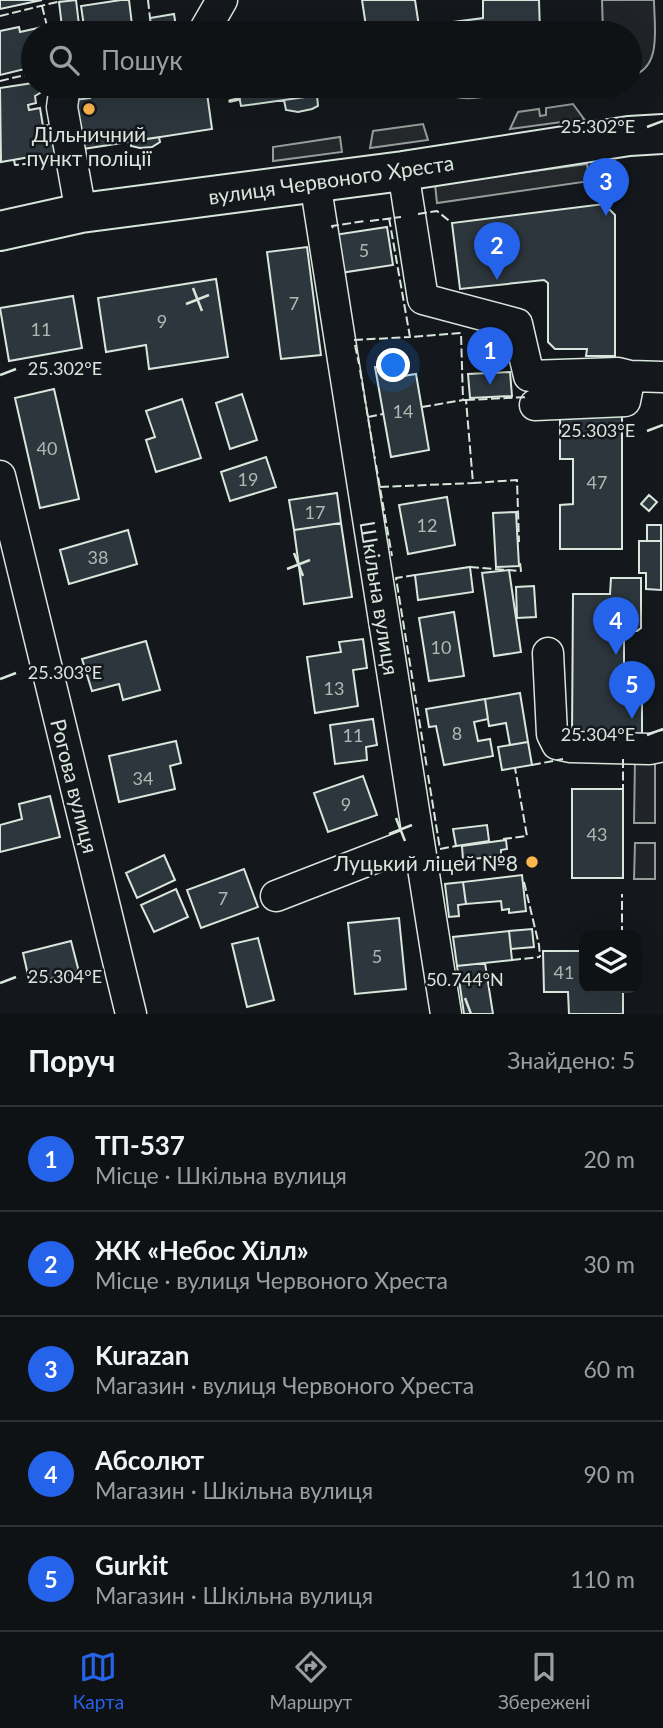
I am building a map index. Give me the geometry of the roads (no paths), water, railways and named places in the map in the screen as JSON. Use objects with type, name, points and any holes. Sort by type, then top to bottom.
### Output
[{"type":"main road","name":"вулиця Червоного Хреста","points":[[0,230],[81,213],[403,171],[629,135],[663,134]]},
{"type":"street","points":[[211,21],[222,0]]},
{"type":"street","points":[[63,98],[62,107],[81,213]]},
{"type":"street","points":[[403,171],[423,299],[517,324],[529,376],[618,373],[663,377]]},
{"type":"street","name":"Шкільна вулиця","points":[[315,182],[446,1014]]},
{"type":"street","points":[[535,405],[625,401],[630,376]]},
{"type":"street","name":"Рогова вулиця","points":[[0,475],[131,1014]]},
{"type":"street","points":[[548,653],[552,734],[557,744],[570,747],[650,749],[663,746]]},
{"type":"street","points":[[275,896],[418,841]]},
{"type":"place","name":"Дільничний пункт поліції","points":[[89,109]]},
{"type":"place","name":"Kurazan","points":[[606,216]]},
{"type":"place","name":"ЖК «Небос Хілл»","points":[[497,280]]},
{"type":"place","name":"ТП-537","points":[[490,385]]},
{"type":"place","name":"Абсолют","points":[[616,655]]},
{"type":"place","name":"Gurkit","points":[[632,719]]},
{"type":"place","name":"Луцький ліцей №8","points":[[532,862]]}]
